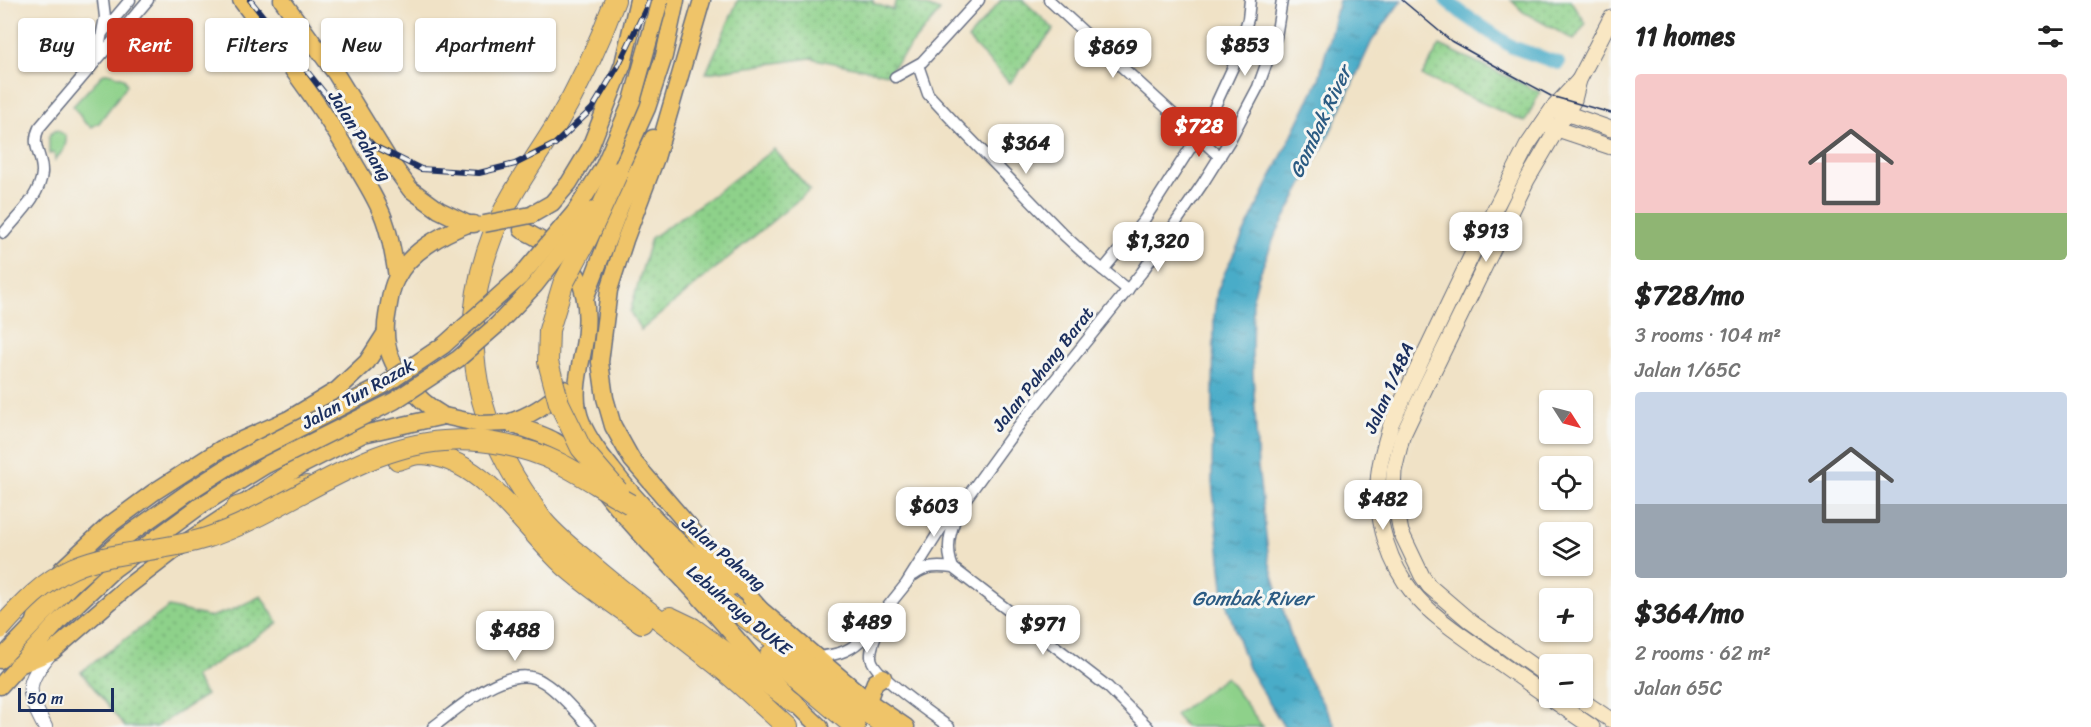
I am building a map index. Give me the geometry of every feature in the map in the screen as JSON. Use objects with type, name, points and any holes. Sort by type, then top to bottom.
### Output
[{"type":"highway","points":[[615,0],[583,75],[555,126],[517,185],[492,236],[480,272],[474,331],[475,368],[480,399],[492,435],[508,468],[544,522],[622,592],[714,662],[787,727]]},
{"type":"highway","name":"Lebuhraya DUKE","points":[[618,172],[563,284],[549,330],[548,362],[559,403],[581,448],[672,552],[711,591],[886,727]]},
{"type":"highway","points":[[0,629],[28,599],[47,583],[72,569],[98,559],[204,538],[233,528],[346,470],[400,450],[444,441],[495,443],[532,452],[559,463],[630,504]]},
{"type":"highway","points":[[237,507],[418,454],[439,457],[461,466],[494,488],[546,548],[591,588],[706,668],[746,691]]},
{"type":"highway","points":[[622,592],[693,628],[794,703]]},
{"type":"highway","name":"Lebuhraya DUKE","points":[[694,592],[855,727]]},
{"type":"main road","name":"Jalan Pahang","points":[[241,0],[288,61],[339,135],[370,189],[384,217],[393,250],[397,277]]},
{"type":"main road","name":"Jalan Pahang","points":[[282,0],[336,74],[389,160],[410,189],[439,210],[476,224]]},
{"type":"main road","points":[[638,0],[623,64],[589,150],[569,183],[552,203],[531,215],[476,224],[436,238],[417,253],[397,277],[390,297],[385,334],[394,364],[423,402],[444,416],[481,424],[507,423],[526,417],[545,406],[565,389],[579,369],[585,339],[586,296],[621,205],[674,94]]},
{"type":"main road","name":"Jalan Tun Razak","points":[[0,660],[73,582],[125,537],[245,456],[386,384],[444,345],[520,278],[575,212],[604,166],[633,101],[660,0]]},
{"type":"main road","name":"Jalan Tun Razak","points":[[0,686],[59,621],[114,569],[200,506],[266,465],[393,401],[458,359],[497,326],[536,285],[588,220],[618,172],[647,108],[664,56],[676,0]]},
{"type":"main road","points":[[702,0],[656,158],[609,290],[600,362],[605,398],[613,426],[632,460],[760,609]]},
{"type":"main road","name":"Jalan 1/48A","points":[[1539,670],[1471,622],[1429,586],[1401,532],[1393,492],[1394,471],[1402,437],[1495,248],[1549,127],[1559,110],[1574,100],[1579,80],[1611,18]]},
{"type":"main road","points":[[1559,110],[1611,129]]},
{"type":"main road","points":[[1549,127],[1611,147]]},
{"type":"main road","name":"Jalan 1/48A","points":[[1549,127],[1527,146],[1478,242],[1391,424],[1381,457],[1378,486],[1388,551],[1406,584],[1422,603],[1492,658],[1592,727]]},
{"type":"main road","points":[[569,183],[571,210],[580,219],[590,223],[603,219],[621,205]]},
{"type":"main road","points":[[476,224],[522,230],[539,238],[556,250],[574,270],[586,296]]},
{"type":"main road","points":[[1478,242],[1495,248]]},
{"type":"main road","name":"Jalan Tun Razak","points":[[35,621],[42,595],[63,569],[108,526],[154,492],[221,449],[289,419],[337,390],[367,362],[385,334]]},
{"type":"main road","name":"Jalan Pahang","points":[[579,369],[577,405],[581,422],[589,438],[620,480],[656,521],[695,558],[760,609],[868,701],[906,727]]},
{"type":"main road","points":[[337,390],[353,384],[377,398],[377,413],[363,434]]},
{"type":"main road","points":[[18,666],[52,651],[127,586],[179,547],[300,466],[363,434],[444,416]]},
{"type":"main road","points":[[507,423],[550,437],[566,447],[580,461],[631,526],[794,703],[820,727]]},
{"type":"main road","points":[[868,701],[875,682],[883,677]]},
{"type":"main road","points":[[1593,708],[1611,720]]},
{"type":"street","points":[[96,61],[105,16],[103,0]]},
{"type":"street","points":[[101,34],[130,0]]},
{"type":"street","points":[[4,233],[27,205],[40,183],[42,170],[34,139],[39,128],[148,0]]},
{"type":"street","points":[[894,77],[918,65],[979,0]]},
{"type":"street","points":[[1048,0],[1220,157]]},
{"type":"street","points":[[1103,270],[1144,220],[1197,137],[1226,86],[1242,40],[1250,0]]},
{"type":"street","name":"Jalan Pahang Barat","points":[[817,657],[840,654],[851,649],[889,606],[910,578],[940,530],[959,508],[1025,417],[1128,290],[1170,234],[1220,157],[1253,97],[1268,64],[1276,37],[1282,0]]},
{"type":"street","points":[[918,65],[928,94],[1064,235],[1128,290]]},
{"type":"street","points":[[952,568],[948,553],[948,539],[959,508]]},
{"type":"street","points":[[910,578],[922,569],[938,566],[952,568],[1108,687],[1148,727]]},
{"type":"street","points":[[889,606],[871,656],[873,664],[883,677],[949,727]]},
{"type":"street","points":[[45,727],[31,694],[30,681],[52,651]]},
{"type":"street","points":[[433,727],[482,691],[498,682],[518,676],[542,680],[590,727]]},
{"type":"green space","points":[[738,0],[873,0],[873,3],[893,10],[896,0],[909,0],[940,11],[887,74],[810,58],[706,73]]},
{"type":"green space","points":[[1001,0],[1023,0],[1054,29],[1010,83],[968,39]]},
{"type":"green space","points":[[1511,0],[1570,0],[1586,23],[1574,40],[1523,12]]},
{"type":"green space","points":[[1440,45],[1540,92],[1525,122],[1422,76]]},
{"type":"green space","points":[[104,73],[124,78],[127,85],[99,123],[92,127],[85,123],[73,106]]},
{"type":"green space","points":[[57,130],[66,136],[66,143],[55,160],[54,153],[49,154],[49,137]]},
{"type":"green space","points":[[774,149],[810,190],[641,330],[630,312],[651,238]]},
{"type":"green space","points":[[261,596],[278,623],[194,677],[206,695],[156,727],[125,727],[81,672],[169,607],[210,617],[232,610]]},
{"type":"green space","points":[[1226,677],[1263,727],[1186,727],[1175,715]]},
{"type":"water","name":"Gombak River","points":[[1339,0],[1402,0],[1372,41],[1327,139],[1275,236],[1258,278],[1253,298],[1252,353],[1258,467],[1269,561],[1293,643],[1305,672],[1336,727],[1284,727],[1248,668],[1224,597],[1212,482],[1214,316],[1217,292],[1224,274],[1319,79]]},
{"type":"waterway","points":[[1446,0],[1512,47],[1558,63]]},
{"type":"tram line","points":[[1402,0],[1451,41],[1510,74],[1551,96],[1611,113]]},
{"type":"railway","points":[[250,0],[338,110],[374,146],[421,169],[479,173],[515,164],[555,144],[592,109],[618,66],[650,0]]}]
